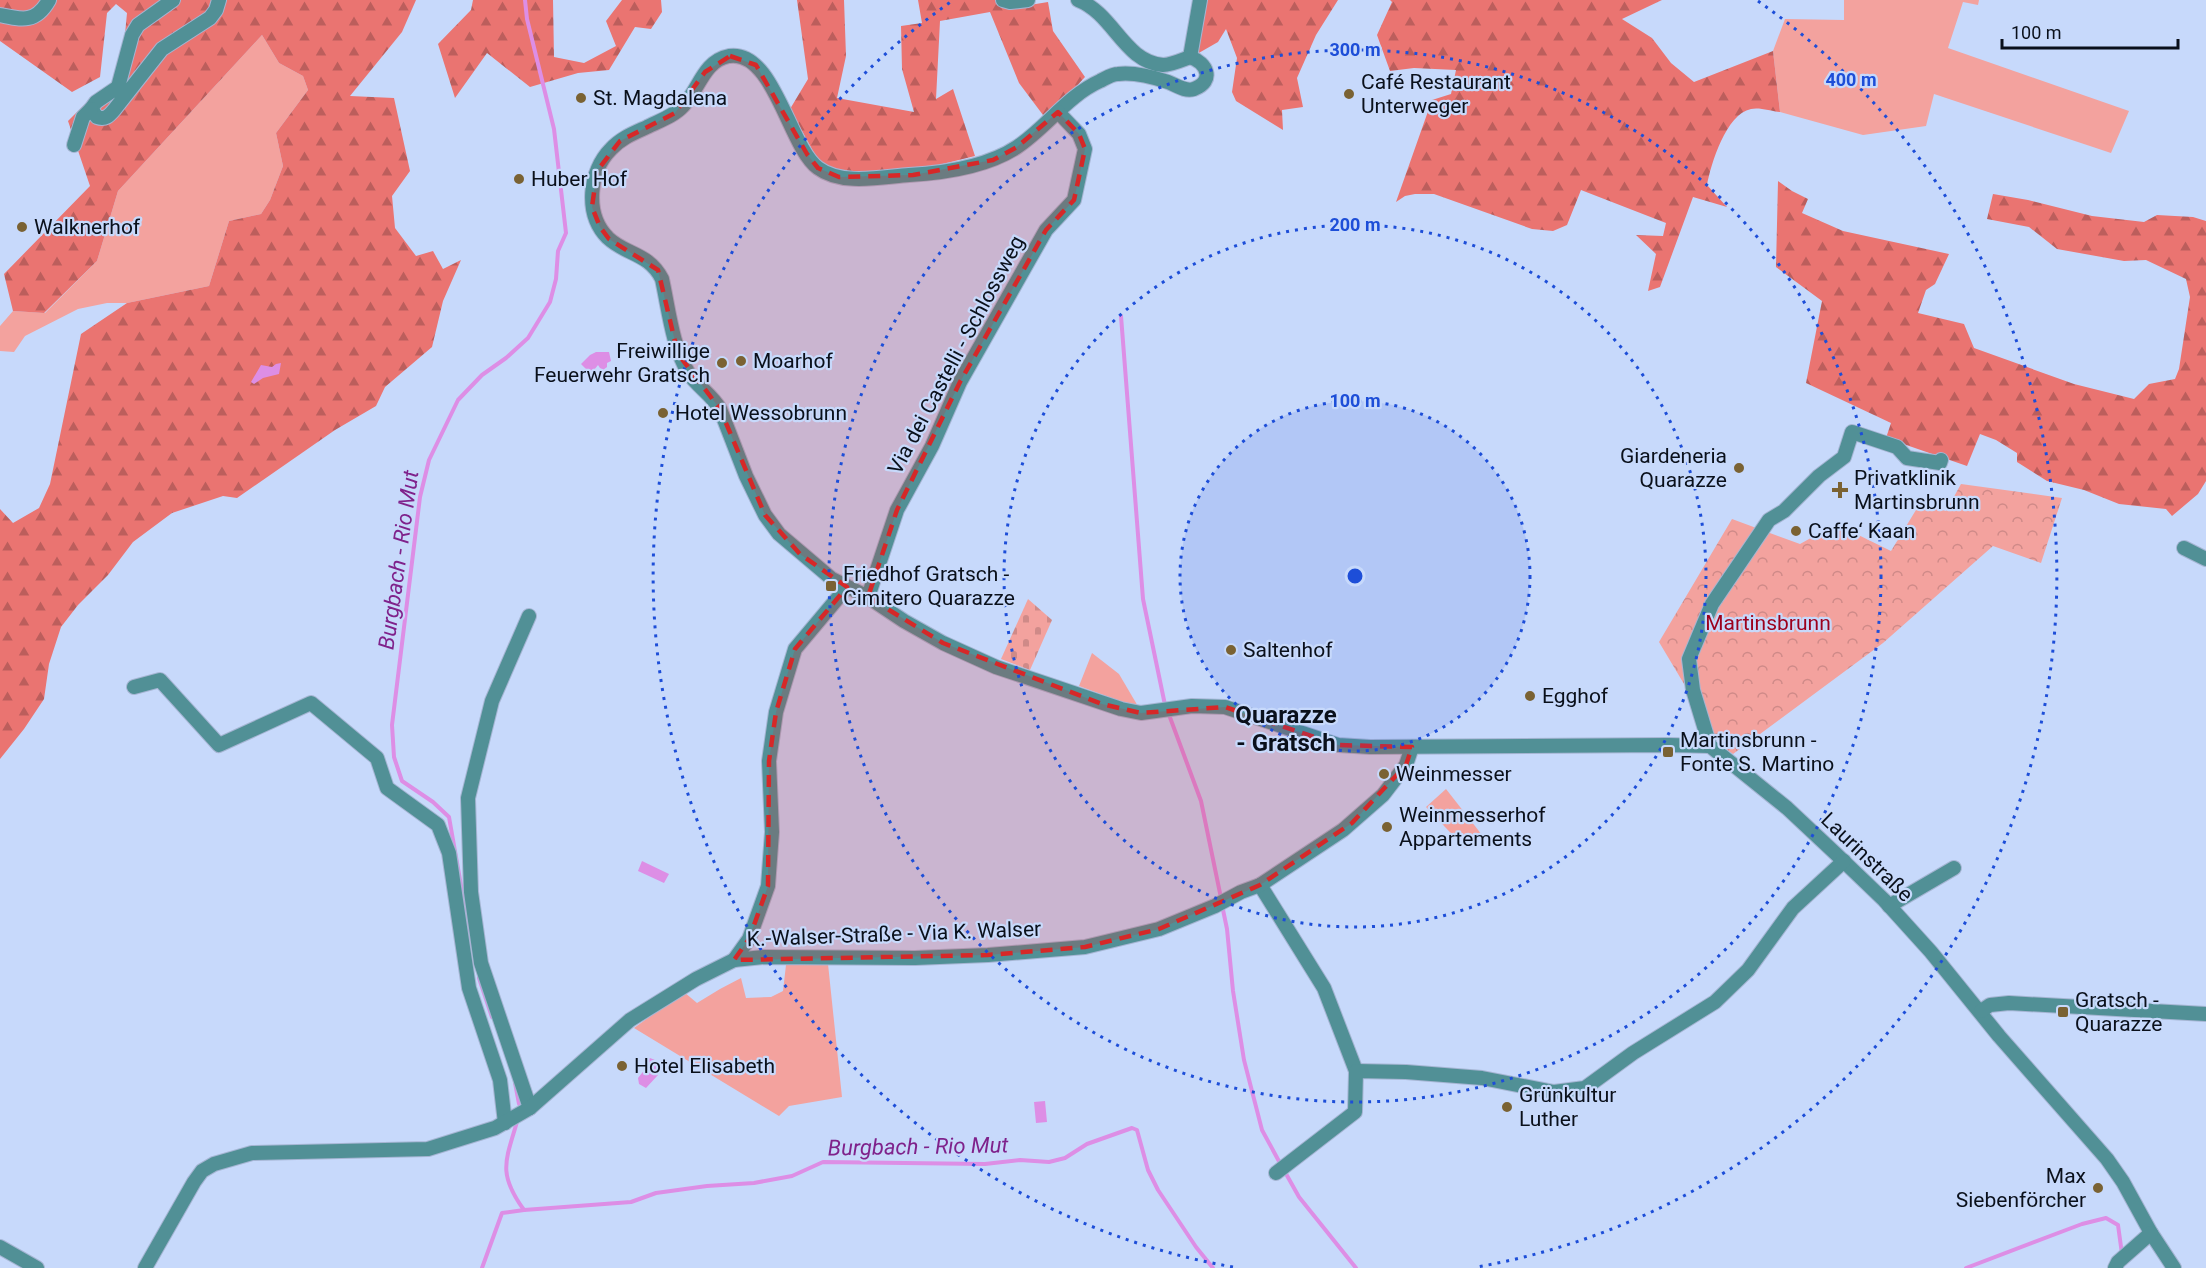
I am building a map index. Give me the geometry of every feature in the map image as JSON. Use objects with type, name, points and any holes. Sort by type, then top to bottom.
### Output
[{"type":"street","points":[[0,15],[23,20],[42,11],[49,0]]},
{"type":"street","points":[[74,145],[83,117],[96,102],[118,87],[132,35],[138,25],[173,0]]},
{"type":"street","points":[[92,109],[97,117],[102,119],[108,117],[162,49],[210,18],[219,0]]},
{"type":"street","points":[[1004,0],[1010,2],[1027,0]]},
{"type":"street","points":[[1078,0],[1101,14],[1137,56],[1165,65],[1190,57],[1200,60],[1206,66],[1207,72],[1203,83],[1192,90],[1136,74],[1115,74],[1079,93],[1017,147],[993,160],[913,175],[839,177],[818,168],[807,154],[772,88],[756,65],[743,57],[730,56],[716,61],[705,72],[684,105],[631,135],[610,150],[597,171],[592,188],[592,207],[600,227],[609,239],[651,262],[658,270],[662,279],[678,354],[691,376],[715,400],[746,476],[765,515],[779,534],[832,579],[868,597],[943,643],[996,667],[1112,706],[1141,713],[1192,706],[1225,707],[1338,745],[1412,747],[1668,744],[1710,746],[1693,690],[1689,659],[1712,604],[1769,520],[1784,511],[1819,476],[1844,457],[1852,432],[1897,447],[1907,458],[1940,463],[1941,460]]},
{"type":"street","points":[[1190,57],[1200,0]]},
{"type":"street","name":"Via dei Castelli - Schlossweg","points":[[868,597],[897,510],[932,446],[960,382],[1046,230],[1074,200],[1085,149],[1079,134],[1058,112]]},
{"type":"street","points":[[2184,548],[2206,559]]},
{"type":"street","points":[[734,960],[749,939],[768,885],[772,832],[769,761],[776,712],[795,649],[848,587]]},
{"type":"street","points":[[529,616],[492,701],[468,798],[471,891],[481,963],[530,1108]]},
{"type":"street","points":[[134,687],[160,680],[219,744],[312,703],[376,758],[387,788],[438,825],[449,853],[469,988],[500,1080],[505,1123]]},
{"type":"street","name":"Laurinstraße","points":[[1710,746],[1787,808],[1844,861],[1931,952],[1999,1036],[2107,1159],[2174,1268]]},
{"type":"street","name":"K.-Walser-Straße - Via K. Walser","points":[[145,1268],[194,1182],[202,1171],[214,1164],[252,1153],[428,1149],[488,1131],[530,1108],[630,1020],[696,979],[734,960],[764,957],[988,956],[1085,947],[1159,929],[1215,906],[1240,892],[1260,885],[1343,830],[1383,795],[1406,765],[1412,747]]},
{"type":"street","points":[[1356,1071],[1482,1078],[1554,1092],[1585,1088],[1633,1053],[1715,1002],[1748,970],[1793,908],[1844,861]]},
{"type":"street","points":[[1889,906],[1954,868]]},
{"type":"street","points":[[1260,885],[1324,988],[1356,1071],[1355,1112],[1281,1170]]},
{"type":"street","points":[[1981,1011],[1990,1005],[2009,1003],[2206,1014]]},
{"type":"street","points":[[2120,1261],[2151,1233]]},
{"type":"street","points":[[0,1247],[37,1268]]},
{"type":"highlighted area","points":[[730,56],[756,65],[807,154],[818,168],[839,177],[913,175],[993,160],[1017,147],[1058,112],[1079,134],[1085,149],[1074,200],[1046,230],[960,382],[897,510],[868,597],[943,643],[1102,704],[1141,713],[1225,707],[1338,745],[1412,747],[1406,765],[1352,823],[1260,885],[1159,929],[1085,947],[988,955],[734,960],[749,939],[768,886],[769,761],[776,712],[795,649],[847,587],[800,554],[765,515],[720,409],[678,354],[658,270],[609,239],[600,227],[592,207],[597,171],[620,141],[675,113],[705,72]]},
{"type":"green space","points":[[0,0],[416,0],[402,32],[350,96],[394,98],[410,171],[392,196],[395,228],[416,256],[433,251],[443,269],[461,260],[443,301],[432,347],[385,387],[376,406],[335,430],[237,498],[223,496],[172,513],[133,542],[108,575],[78,605],[61,627],[49,664],[44,699],[0,759],[0,509],[13,523],[39,508],[50,484],[81,334],[127,303],[209,286],[229,221],[261,214],[270,200],[283,166],[276,133],[308,90],[303,76],[279,63],[262,35],[118,191],[97,261],[44,313],[13,311],[4,274],[90,186],[68,121],[88,101],[114,84],[124,45],[127,13],[116,4],[107,13],[100,77],[72,92],[0,41]]},
{"type":"green space","points":[[473,0],[553,0],[554,57],[584,63],[616,46],[606,21],[622,0],[661,0],[662,12],[651,29],[635,27],[609,70],[578,73],[530,87],[487,53],[455,98],[438,44],[471,10]]},
{"type":"green space","points":[[797,0],[844,0],[846,56],[837,98],[914,112],[902,69],[901,26],[922,23],[918,0],[995,0],[1011,8],[1048,2],[1053,31],[1085,77],[1046,119],[1019,83],[990,12],[940,21],[936,99],[953,89],[975,156],[906,173],[839,172],[819,162],[790,109],[808,79]]},
{"type":"green space","points":[[1204,0],[1338,0],[1316,35],[1297,78],[1303,107],[1282,110],[1283,130],[1236,101],[1232,92],[1237,58],[1226,29],[1218,42],[1197,54]]},
{"type":"green space","points":[[1390,0],[1662,0],[1622,19],[1652,38],[1671,63],[1694,82],[1773,51],[1780,112],[1751,109],[1734,120],[1716,153],[1707,185],[1727,207],[1693,197],[1660,287],[1648,291],[1656,254],[1636,235],[1663,236],[1666,223],[1581,190],[1567,225],[1553,231],[1532,229],[1434,194],[1405,196],[1396,202],[1432,100],[1451,94],[1456,70],[1414,68],[1390,71],[1377,35],[1392,2]]},
{"type":"green space","points":[[1844,0],[1979,0],[1978,5],[1963,2],[1948,48],[2129,111],[2111,153],[1934,94],[1926,126],[1863,135],[1780,112],[1773,51],[1785,19],[1844,20]]},
{"type":"green space","points":[[262,35],[279,63],[303,76],[308,90],[276,133],[283,166],[270,200],[261,214],[229,221],[209,286],[127,303],[107,303],[78,309],[25,336],[14,352],[0,351],[0,326],[13,311],[45,313],[97,261],[118,191]]},
{"type":"green space","points":[[1778,181],[1808,199],[1802,213],[1843,231],[1949,254],[1935,284],[1926,290],[1918,313],[1964,324],[1974,348],[2074,384],[2134,399],[2149,384],[2175,379],[2179,369],[2190,297],[2186,279],[2146,260],[2124,261],[2057,249],[2029,227],[1987,219],[1993,194],[2092,216],[2144,222],[2157,215],[2193,217],[2206,221],[2206,481],[2198,494],[2172,516],[2166,509],[2119,504],[2084,490],[2047,481],[2017,462],[2017,453],[1996,440],[1980,434],[1967,466],[1886,438],[1891,423],[1806,383],[1822,301],[1776,267]]},
{"type":"green space","name":"Martinsbrunn","points":[[1961,484],[2062,498],[2041,563],[1993,546],[1883,643],[1733,754],[1721,746],[1659,642],[1732,519],[1800,544],[1836,524],[1891,551],[1919,505],[1946,511]]},
{"type":"green space","points":[[1028,599],[1052,620],[1030,670],[1001,659]]},
{"type":"green space","points":[[1092,653],[1119,674],[1139,708],[1079,686]]},
{"type":"green space","points":[[1446,789],[1482,835],[1465,848],[1426,807]]},
{"type":"green space","points":[[828,964],[842,1097],[789,1106],[779,1116],[634,1028],[684,992],[697,1003],[741,978],[746,998],[771,997],[783,991],[786,965]]},
{"type":"shaded area","points":[[596,352],[609,352],[611,361],[603,370],[598,365],[594,370],[588,371],[581,364]]},
{"type":"shaded area","points":[[281,363],[279,374],[263,378],[254,384],[251,382],[261,365],[272,367]]},
{"type":"shaded area","points":[[642,861],[669,874],[664,883],[638,871]]},
{"type":"shaded area","points":[[650,1058],[655,1060],[658,1075],[646,1088],[639,1084],[638,1078]]},
{"type":"shaded area","points":[[1045,1101],[1047,1122],[1036,1123],[1034,1102]]},
{"type":"waterway","name":"Burgbach - Rio Mut","points":[[472,948],[449,817],[433,802],[402,781],[394,757],[392,725],[420,497],[429,460],[458,400],[482,375],[528,338],[550,302],[556,279],[558,251],[566,233],[554,129],[527,19],[525,0]]},
{"type":"waterway","points":[[1121,316],[1143,599],[1165,705]]},
{"type":"waterway","points":[[1168,712],[1201,801],[1221,898]]},
{"type":"waterway","points":[[1222,905],[1244,1060],[1262,1130],[1281,1165]]},
{"type":"waterway","name":"Burgbach - Rio Mut","points":[[479,978],[492,1017]]},
{"type":"waterway","name":"Burgbach - Rio Mut","points":[[515,1083],[519,1104]]},
{"type":"waterway","name":"Burgbach - Rio Mut","points":[[517,1122],[506,1168],[510,1187],[524,1210],[631,1202],[656,1193],[754,1183],[792,1176],[823,1162],[985,1164],[1020,1160],[1049,1162],[1065,1158],[1087,1144],[1132,1128],[1137,1130],[1148,1170],[1158,1190],[1213,1268]]},
{"type":"waterway","points":[[1285,1172],[1299,1197],[1356,1268]]},
{"type":"waterway","points":[[482,1268],[502,1213],[524,1210]]},
{"type":"waterway","name":"Burgbach - Rio Mut","points":[[1966,1268],[2082,1224],[2106,1218],[2118,1225],[2122,1254]]},
{"type":"place","name":"Café Restaurant Unterweger","points":[[1349,94]]},
{"type":"place","name":"St. Magdalena","points":[[581,98]]},
{"type":"place","name":"Huber Hof","points":[[519,179]]},
{"type":"place","name":"Walknerhof","points":[[22,227]]},
{"type":"place","name":"Moarhof","points":[[741,361]]},
{"type":"place","name":"Freiwillige Feuerwehr Gratsch","points":[[722,363]]},
{"type":"place","name":"Hotel Wessobrunn","points":[[663,413]]},
{"type":"place","name":"Giardeneria Quarazze","points":[[1739,468]]},
{"type":"place","name":"Privatklinik Martinsbrunn","points":[[1840,490]]},
{"type":"place","name":"Caffe‘ Kaan","points":[[1796,531]]},
{"type":"place","name":"Friedhof Gratsch - Cimitero Quarazze","points":[[831,586]]},
{"type":"place","name":"Saltenhof","points":[[1231,650]]},
{"type":"place","name":"Egghof","points":[[1530,696]]},
{"type":"place","name":"Martinsbrunn - Fonte S. Martino","points":[[1668,752]]},
{"type":"place","name":"Weinmesser","points":[[1384,774]]},
{"type":"place","name":"Weinmesserhof Appartements","points":[[1387,827]]},
{"type":"place","name":"Gratsch - Quarazze","points":[[2063,1012]]},
{"type":"place","name":"Hotel Elisabeth","points":[[622,1066]]},
{"type":"place","name":"Grünkultur Luther","points":[[1507,1107]]},
{"type":"place","name":"Max Siebenförcher","points":[[2098,1188]]},
{"type":"district","name":"Quarazze - Gratsch","points":[[1286,729]]}]
